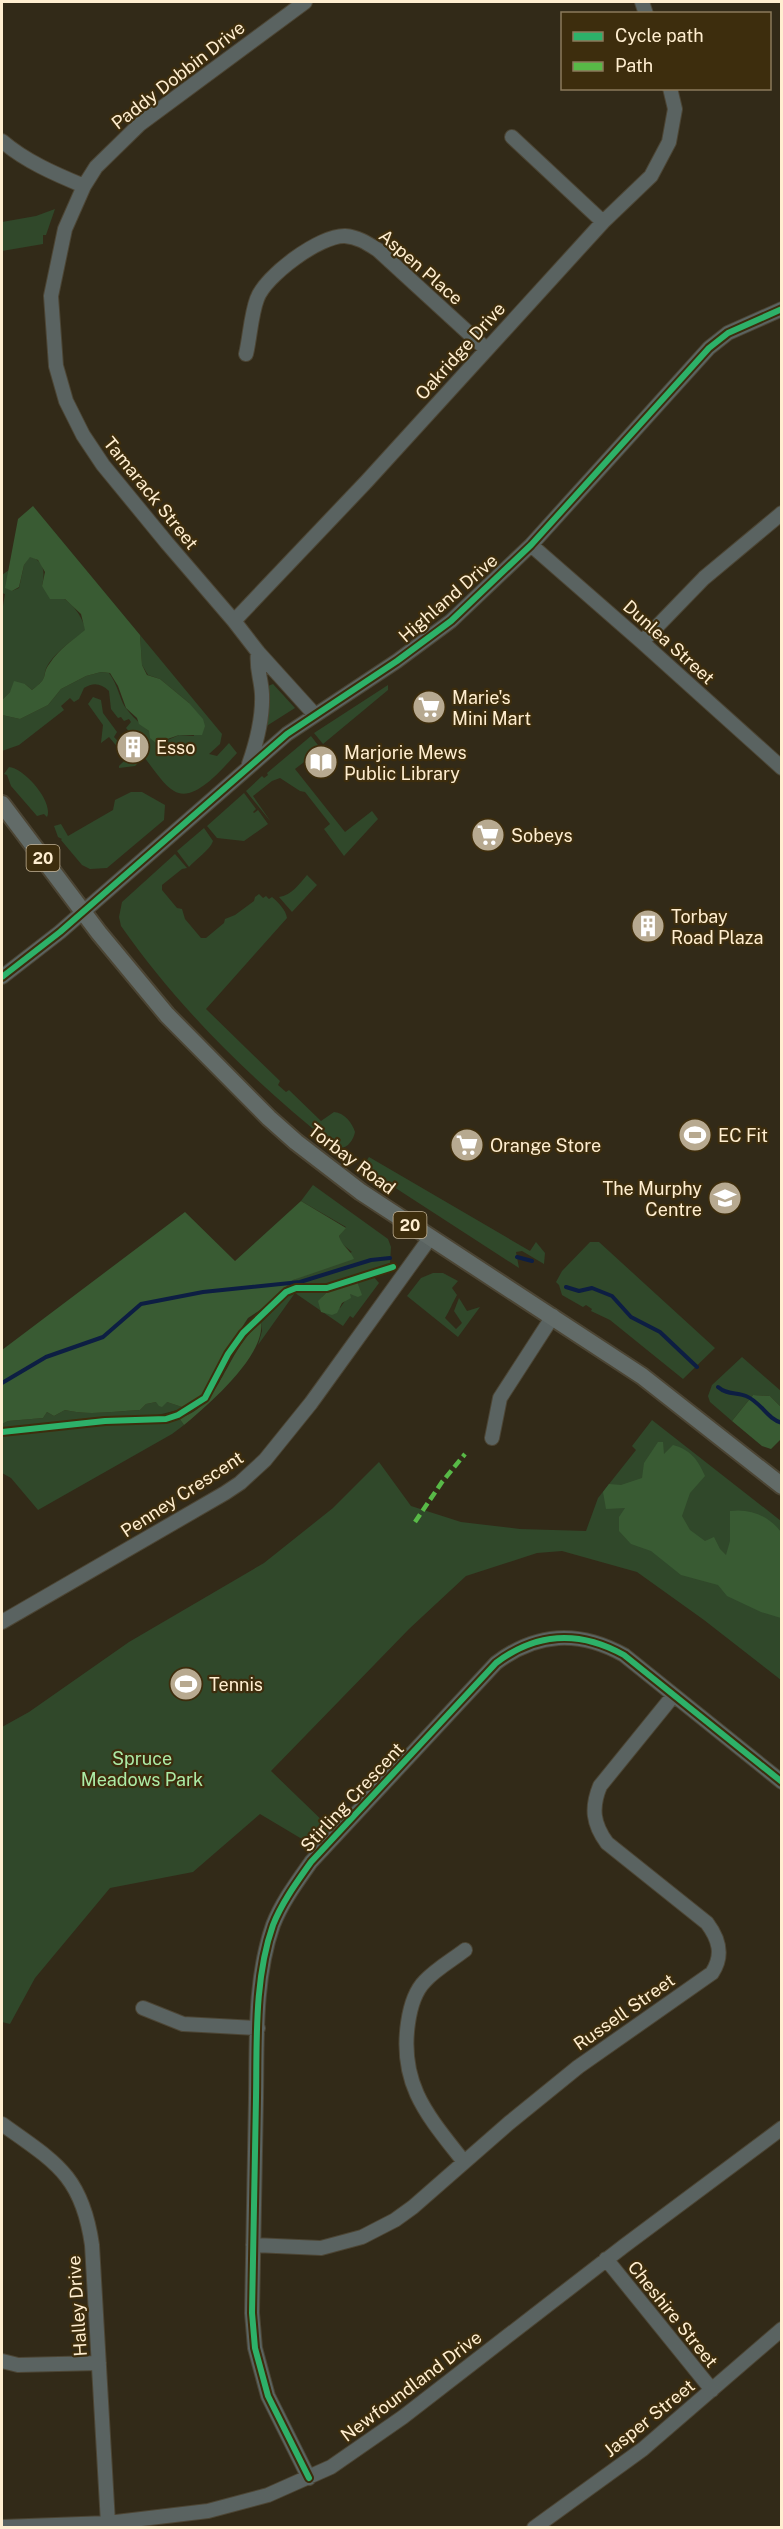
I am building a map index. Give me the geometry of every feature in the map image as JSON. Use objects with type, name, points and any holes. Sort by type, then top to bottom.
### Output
[{"type":"main road","name":"Torbay Road","points":[[2,804],[83,912],[167,1015],[269,1118],[323,1164],[430,1238],[553,1316],[673,1399],[782,1486]]},
{"type":"street","name":"Paddy Dobbin Drive","points":[[84,186],[96,167],[140,124],[304,2]]},
{"type":"street","name":"Oakridge Drive","points":[[234,621],[367,481],[603,222],[651,176],[669,142],[675,110],[670,90]]},
{"type":"street","points":[[512,137],[603,222]]},
{"type":"street","points":[[2,141],[51,172],[84,186]]},
{"type":"street","name":"Tamarack Street","points":[[84,186],[65,230],[51,296],[51,328],[56,366],[66,401],[83,435],[102,465],[258,652],[315,715]]},
{"type":"street","name":"Aspen Place","points":[[246,354],[257,299],[268,282],[311,248],[328,239],[343,236],[362,239],[378,250],[486,349]]},
{"type":"street","name":"Highland Drive","points":[[2,977],[83,912],[286,734],[432,636],[531,545],[709,348],[728,333],[782,309]]},
{"type":"street","points":[[642,642],[704,578],[782,513]]},
{"type":"street","name":"Dunlea Street","points":[[531,545],[782,768]]},
{"type":"street","points":[[248,767],[259,733],[262,711],[261,682],[256,669],[258,652]]},
{"type":"street","name":"Penney Crescent","points":[[2,1619],[206,1504],[254,1472],[311,1403],[430,1238]]},
{"type":"street","points":[[492,1438],[500,1398],[553,1316]]},
{"type":"street","name":"Stirling Crescent","points":[[309,2478],[267,2396],[260,2373],[252,2313],[258,2028],[262,1969],[267,1945],[279,1911],[289,1893],[311,1862],[496,1663],[524,1645],[540,1641],[556,1638],[588,1640],[607,1646],[624,1656],[782,1782]]},
{"type":"street","name":"Russell Street","points":[[253,2245],[321,2248],[362,2237],[414,2207],[578,2067],[704,1980],[718,1964],[718,1940],[707,1923],[607,1843],[600,1834],[593,1813],[594,1800],[600,1786],[673,1696]]},
{"type":"street","points":[[465,1950],[424,1981],[409,2012],[405,2044],[410,2077],[423,2109],[465,2162]]},
{"type":"street","points":[[143,2008],[183,2024],[258,2028]]},
{"type":"street","name":"Halley Drive","points":[[2,2124],[50,2158],[71,2181],[81,2198],[88,2218],[92,2245],[108,2523]]},
{"type":"street","name":"Newfoundland Drive","points":[[2,2527],[108,2523],[208,2511],[268,2495],[309,2478],[346,2459],[403,2417],[606,2259],[782,2128]]},
{"type":"street","name":"Cheshire Street","points":[[606,2259],[712,2390]]},
{"type":"street","name":"Jasper Street","points":[[534,2528],[643,2449],[782,2329]]},
{"type":"street","points":[[2,2361],[18,2365],[99,2363]]},
{"type":"green space","points":[[55,209],[46,235],[43,235],[43,244],[2,251],[2,222],[36,216]]},
{"type":"green space","points":[[33,506],[140,635],[142,665],[147,675],[160,679],[189,703],[203,719],[205,726],[202,735],[179,735],[156,743],[150,738],[149,731],[139,724],[137,718],[126,708],[118,686],[110,673],[101,672],[86,676],[61,689],[48,705],[20,719],[2,715],[2,700],[10,692],[14,681],[25,684],[32,690],[41,682],[47,667],[57,654],[85,630],[81,614],[65,599],[50,599],[42,586],[45,572],[38,560],[30,557],[24,565],[19,587],[12,591],[5,588],[18,519]]},
{"type":"green space","points":[[30,556],[39,561],[43,568],[42,586],[75,608],[86,630],[53,658],[46,668],[43,679],[32,690],[25,684],[10,692],[2,700],[2,612],[5,594],[2,593],[2,575],[9,570],[12,591],[19,588],[24,565]]},
{"type":"green space","points":[[140,635],[222,734],[220,744],[209,754],[217,756],[229,743],[237,753],[208,782],[190,793],[182,794],[170,788],[143,756],[150,750],[143,740],[138,742],[126,728],[131,722],[129,719],[124,721],[121,717],[118,718],[111,709],[109,691],[97,684],[84,688],[79,699],[74,702],[70,698],[61,706],[64,710],[19,745],[2,751],[2,715],[20,719],[48,705],[61,689],[86,676],[101,672],[109,673],[129,712],[163,742],[179,735],[194,736],[189,703],[160,679],[148,675],[142,665]]},
{"type":"green space","points":[[273,684],[295,708],[265,727],[268,714],[268,686]]},
{"type":"green space","points":[[388,685],[388,690],[323,744],[314,733]]},
{"type":"green space","points":[[93,697],[101,700],[103,713],[117,732],[114,737],[138,763],[135,766],[119,768],[126,759],[125,756],[109,737],[101,743],[103,725],[88,704]]},
{"type":"green space","points":[[311,736],[321,749],[295,769],[345,832],[372,811],[378,819],[344,856],[324,829],[330,824],[305,792],[280,778],[272,781],[253,796],[271,822],[246,791],[262,776],[264,778],[268,775],[267,773]]},
{"type":"green space","points":[[9,767],[22,773],[36,787],[46,803],[47,817],[44,814],[37,816],[11,786],[7,775],[4,774]]},
{"type":"green space","points":[[131,792],[142,792],[165,805],[164,820],[107,868],[90,869],[82,865],[58,837],[54,826],[61,824],[68,836],[113,810],[115,800]]},
{"type":"green space","points":[[244,793],[256,809],[253,812],[258,810],[268,824],[244,841],[217,838],[207,826]]},
{"type":"green space","points":[[204,828],[213,841],[189,867],[177,851]]},
{"type":"green space","points":[[175,854],[187,868],[182,869],[162,885],[162,890],[177,908],[182,909],[185,919],[201,938],[206,938],[224,923],[225,919],[235,915],[254,901],[259,894],[263,898],[272,897],[285,912],[287,918],[206,1009],[280,1081],[278,1085],[286,1092],[289,1090],[321,1121],[334,1112],[348,1119],[355,1132],[345,1147],[334,1146],[304,1122],[220,1044],[168,987],[121,926],[119,917],[122,902]]},
{"type":"green space","points":[[307,875],[317,885],[292,912],[279,897],[291,892]]},
{"type":"green space","points":[[369,1157],[530,1251],[536,1242],[545,1253],[544,1264],[522,1251],[516,1252],[519,1268],[367,1169]]},
{"type":"green space","points":[[313,1185],[388,1239],[391,1247],[390,1263],[330,1285],[294,1284],[279,1294],[293,1280],[352,1252],[341,1243],[339,1236],[346,1227],[301,1201]]},
{"type":"green space","points":[[301,1201],[346,1228],[339,1236],[354,1259],[293,1280],[268,1305],[248,1318],[226,1352],[204,1394],[185,1408],[167,1402],[162,1407],[156,1402],[146,1404],[140,1410],[93,1413],[65,1410],[54,1416],[47,1412],[43,1418],[8,1421],[2,1424],[2,1350],[185,1212],[235,1261]]},
{"type":"green space","points":[[590,1242],[599,1242],[715,1348],[683,1379],[610,1320],[591,1311],[592,1309],[586,1305],[583,1307],[562,1295],[556,1282],[562,1271]]},
{"type":"green space","points":[[433,1273],[443,1273],[458,1281],[452,1288],[457,1295],[445,1318],[456,1329],[462,1323],[454,1311],[459,1298],[467,1311],[480,1307],[458,1337],[407,1296],[421,1278]]},
{"type":"green space","points":[[373,1276],[379,1283],[353,1318],[350,1316],[343,1326],[295,1293],[327,1292],[322,1297],[340,1308],[350,1294],[361,1295],[357,1281]]},
{"type":"green space","points":[[357,1281],[362,1295],[358,1297],[350,1294],[351,1298],[342,1303],[337,1313],[332,1315],[321,1312],[318,1301],[327,1292]]},
{"type":"green space","points":[[291,1293],[295,1293],[258,1345],[262,1331],[261,1323]]},
{"type":"green space","points":[[261,1323],[260,1336],[245,1365],[220,1393],[184,1425],[179,1418],[193,1412],[205,1402],[239,1348]]},
{"type":"green space","points":[[742,1357],[781,1391],[781,1407],[770,1396],[753,1395],[732,1421],[710,1402],[708,1396],[712,1385]]},
{"type":"green space","points":[[753,1395],[770,1396],[781,1407],[781,1439],[771,1449],[762,1446],[732,1421]]},
{"type":"green space","points":[[167,1402],[185,1408],[154,1416],[100,1417],[2,1428],[2,1424],[8,1421],[43,1418],[47,1412],[54,1416],[65,1410],[93,1413],[140,1410],[146,1404]]},
{"type":"green space","points":[[179,1418],[184,1425],[172,1434],[38,1510],[11,1478],[2,1473],[2,1435],[99,1424],[154,1424]]},
{"type":"green space","name":"Spruce Meadows Park","points":[[652,1420],[781,1521],[781,1680],[704,1620],[637,1572],[562,1551],[537,1553],[466,1576],[409,1629],[271,1771],[331,1829],[312,1845],[260,1814],[193,1872],[110,1888],[35,1978],[10,2024],[2,2022],[2,1727],[29,1712],[129,1642],[264,1563],[333,1508],[379,1462],[411,1506],[461,1522],[520,1529],[586,1531],[598,1498],[636,1450],[632,1446]]},
{"type":"green space","points":[[658,1442],[663,1442],[664,1454],[673,1445],[685,1450],[697,1460],[705,1476],[690,1493],[682,1516],[690,1530],[705,1541],[714,1537],[726,1555],[730,1541],[730,1511],[737,1510],[758,1514],[781,1532],[781,1618],[761,1612],[727,1596],[718,1585],[681,1575],[651,1551],[631,1544],[619,1531],[619,1517],[625,1508],[606,1509],[603,1492],[609,1484],[621,1485],[642,1478],[644,1463]]},
{"type":"waterway","points":[[517,1257],[532,1261]]},
{"type":"waterway","points":[[2,1383],[46,1357],[103,1337],[141,1304],[203,1292],[300,1282],[371,1260],[390,1258]]},
{"type":"waterway","points":[[566,1287],[579,1291],[592,1288],[612,1296],[631,1317],[660,1332],[697,1367]]},
{"type":"waterway","points":[[718,1387],[751,1399],[772,1418],[782,1423]]},
{"type":"marked path","points":[[415,1522],[442,1482],[465,1454]]},
{"type":"cycle path","points":[[2,977],[60,932],[287,734],[397,661],[451,621],[531,545],[709,348],[728,333],[782,309]]},
{"type":"cycle path","points":[[2,1432],[105,1421],[166,1419],[178,1415],[205,1398],[228,1354],[243,1333],[286,1292],[296,1288],[327,1288],[393,1267]]},
{"type":"cycle path","points":[[309,2478],[268,2396],[255,2348],[252,2313],[257,2032],[262,1967],[273,1925],[295,1885],[311,1862],[496,1663],[527,1645],[543,1640],[575,1638],[591,1641],[624,1655],[782,1782]]},
{"type":"place","name":"Marie's Mini Mart","points":[[429,707]]},
{"type":"place","name":"Esso","points":[[133,747]]},
{"type":"place","name":"Marjorie Mews Public Library","points":[[321,762]]},
{"type":"place","name":"Sobeys","points":[[488,835]]},
{"type":"place","name":"Torbay Road Plaza","points":[[648,926]]},
{"type":"place","name":"EC Fit","points":[[695,1135]]},
{"type":"place","name":"Orange Store","points":[[467,1145]]},
{"type":"place","name":"The Murphy Centre","points":[[725,1198]]},
{"type":"place","name":"Tennis","points":[[186,1684]]}]
